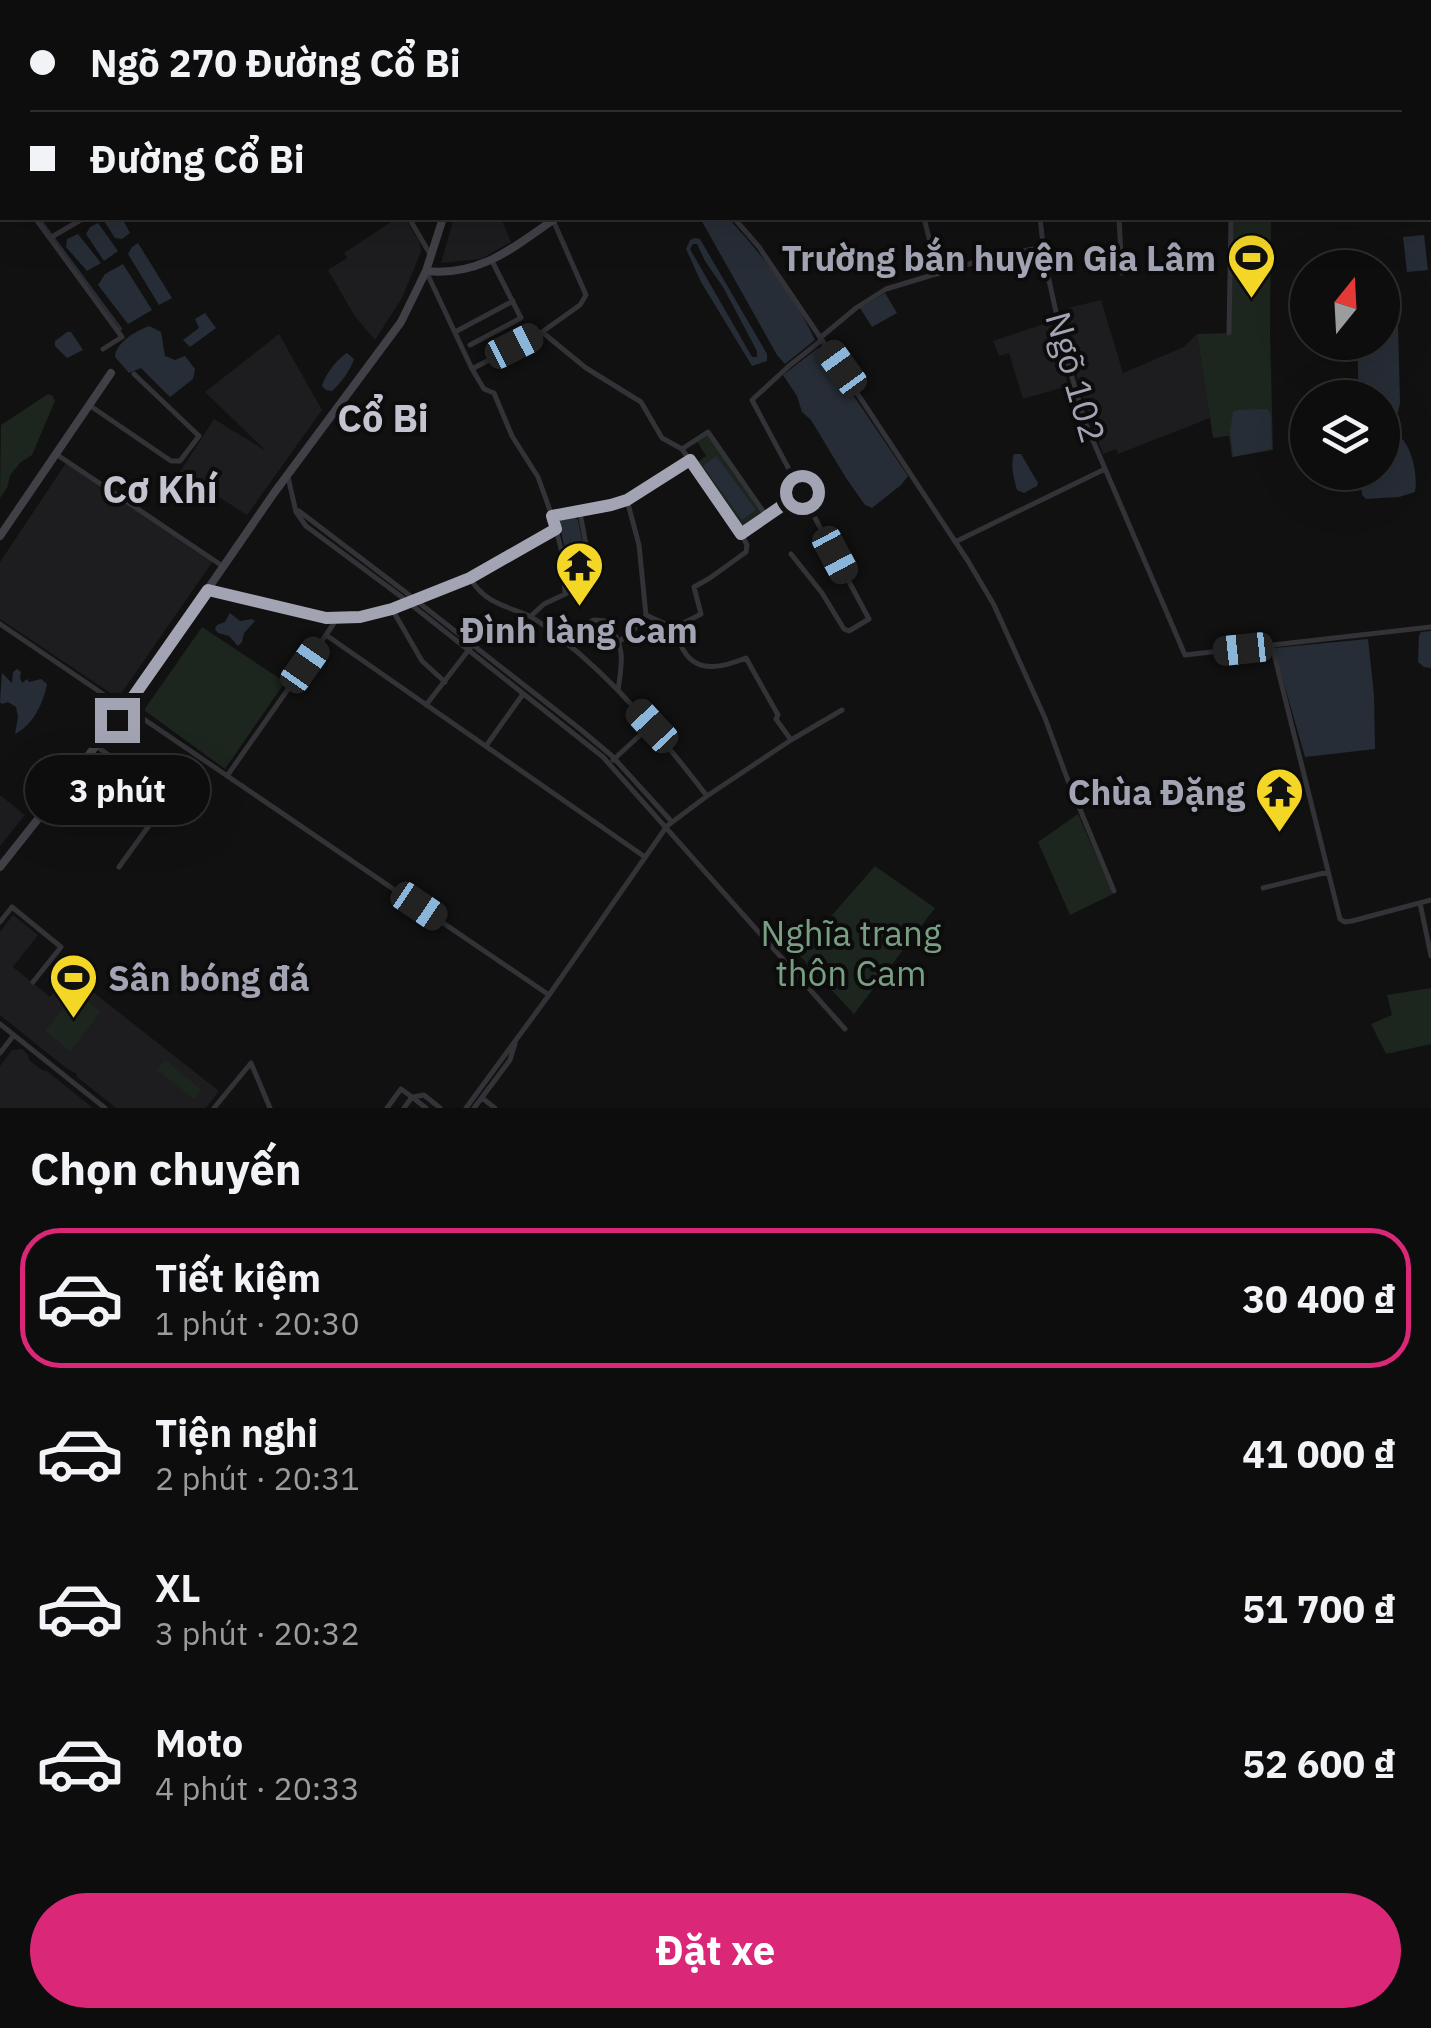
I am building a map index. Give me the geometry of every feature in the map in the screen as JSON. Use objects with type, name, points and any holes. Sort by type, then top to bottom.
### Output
[{"type":"main road","points":[[0,867],[126,708],[288,474],[405,316],[442,220]]},
{"type":"main road","points":[[426,270],[456,270],[492,261],[553,220]]},
{"type":"main road","points":[[0,536],[111,373]]},
{"type":"street","points":[[37,220],[53,236],[122,337],[104,349]]},
{"type":"street","points":[[53,236],[81,220]]},
{"type":"street","points":[[410,220],[431,257]]},
{"type":"street","points":[[472,369],[542,332],[580,304],[586,295],[554,220]]},
{"type":"street","points":[[736,220],[759,247],[821,339],[994,604],[1024,667],[1114,891]]},
{"type":"street","points":[[924,220],[938,274]]},
{"type":"street","name":"Ngõ 102","points":[[1040,220],[1042,247],[1085,422],[1186,656],[1272,646]]},
{"type":"street","points":[[1119,220],[1122,273]]},
{"type":"street","points":[[1229,334],[1231,220]]},
{"type":"street","points":[[791,554],[844,630],[868,618],[752,400],[856,308],[886,288],[1042,247]]},
{"type":"street","points":[[470,346],[522,318],[492,261]]},
{"type":"street","points":[[426,270],[472,369],[484,389],[494,394],[512,436],[534,468],[556,529],[565,592]]},
{"type":"street","points":[[455,332],[512,301]]},
{"type":"street","points":[[542,332],[586,368],[636,397],[662,438],[690,460],[746,545],[746,552],[694,587],[701,614],[674,628]]},
{"type":"street","points":[[90,405],[171,461],[180,460],[199,436],[134,374]]},
{"type":"street","points":[[682,450],[708,432],[767,516]]},
{"type":"street","points":[[56,454],[224,566]]},
{"type":"street","points":[[552,516],[627,500],[690,460]]},
{"type":"street","points":[[955,542],[1106,472]]},
{"type":"street","points":[[288,474],[298,516],[308,527],[412,601],[612,761],[846,1029]]},
{"type":"street","points":[[741,534],[802,492]]},
{"type":"street","points":[[620,640],[646,615],[640,545],[627,500]]},
{"type":"street","points":[[531,616],[565,592],[594,581],[580,512]]},
{"type":"street","points":[[208,590],[337,619],[360,617],[392,609],[470,578],[556,529]]},
{"type":"street","points":[[470,578],[482,596],[531,616],[618,690],[707,796]]},
{"type":"street","points":[[392,609],[422,661],[444,682]]},
{"type":"street","points":[[646,615],[674,628],[684,652],[705,666],[718,667],[746,658],[790,740]]},
{"type":"street","points":[[228,776],[337,619]]},
{"type":"street","points":[[560,638],[594,620],[606,621],[620,640],[618,690]]},
{"type":"street","points":[[0,624],[549,995]]},
{"type":"street","points":[[1431,627],[1272,646],[1340,919],[1345,922],[1431,900]]},
{"type":"street","points":[[326,635],[645,857]]},
{"type":"street","points":[[426,705],[471,648]]},
{"type":"street","points":[[486,746],[526,691]]},
{"type":"street","points":[[466,1108],[669,824],[790,740],[842,710]]},
{"type":"street","points":[[612,761],[652,726]]},
{"type":"street","points":[[96,746],[169,798],[118,867]]},
{"type":"street","points":[[1263,888],[1328,872]]},
{"type":"street","points":[[1420,903],[1431,956]]},
{"type":"street","points":[[0,922],[12,908],[61,947],[33,982]]},
{"type":"street","points":[[0,1024],[105,1108]]},
{"type":"street","points":[[0,1053],[14,1035]]},
{"type":"street","points":[[474,1108],[510,1060],[518,1036]]},
{"type":"street","points":[[214,1108],[250,1063],[270,1108]]},
{"type":"street","points":[[387,1108],[401,1089],[426,1108]]},
{"type":"street","points":[[404,1108],[412,1097],[424,1095],[440,1108]]},
{"type":"street","points":[[482,1098],[495,1108]]},
{"type":"shaded area","points":[[103,220],[123,220],[130,233],[122,239],[115,238]]},
{"type":"shaded area","points":[[394,220],[406,220],[420,243],[421,252],[402,298],[375,340],[354,315],[328,270],[347,258],[344,253]]},
{"type":"shaded area","points":[[453,220],[502,220],[511,242],[481,259],[441,263]]},
{"type":"shaded area","points":[[701,220],[730,220],[797,307],[815,340],[785,364]]},
{"type":"shaded area","points":[[98,223],[118,251],[104,261],[86,234]]},
{"type":"shaded area","points":[[78,234],[101,263],[87,271],[66,247],[67,239]]},
{"type":"shaded area","points":[[1424,235],[1428,270],[1407,272],[1403,237]]},
{"type":"shaded area","points":[[700,239],[767,354],[767,361],[752,366],[701,282],[686,249],[690,240]],"holes":[[[697,244],[757,351],[757,357],[752,357],[690,249]]]},
{"type":"shaded area","points":[[138,243],[172,298],[159,305],[128,254]]},
{"type":"shaded area","points":[[123,264],[152,310],[128,324],[98,285],[105,274]]},
{"type":"shaded area","points":[[885,293],[897,313],[872,327],[860,308]]},
{"type":"shaded area","points":[[1101,300],[1123,373],[1184,347],[1197,334],[1210,418],[1118,454],[1116,449],[1103,454],[1062,323],[1071,320],[1068,308]]},
{"type":"shaded area","points":[[205,313],[216,328],[190,347],[183,340],[199,328],[195,319]]},
{"type":"shaded area","points":[[1053,321],[1068,386],[1023,399],[1009,353],[999,356],[993,341]]},
{"type":"shaded area","points":[[149,326],[161,332],[165,356],[175,360],[185,356],[195,369],[193,379],[170,397],[141,368],[129,373],[115,357],[123,342]]},
{"type":"shaded area","points":[[67,332],[83,350],[67,358],[55,341]]},
{"type":"shaded area","points":[[279,334],[322,410],[247,515],[180,472],[214,419],[266,451],[205,392]]},
{"type":"shaded area","points":[[818,348],[908,476],[872,508],[865,505],[846,478],[811,420],[802,412],[783,375]]},
{"type":"shaded area","points":[[347,353],[354,359],[350,368],[332,391],[326,390],[322,386],[326,377]]},
{"type":"shaded area","points":[[1358,360],[1399,360],[1399,380],[1358,380]]},
{"type":"shaded area","points":[[1267,409],[1271,414],[1272,449],[1233,457],[1233,412]]},
{"type":"shaded area","points":[[1400,437],[1413,460],[1415,492],[1366,499],[1362,490],[1400,490]]},
{"type":"shaded area","points":[[1014,454],[1021,454],[1038,483],[1024,493],[1017,490],[1012,467]]},
{"type":"shaded area","points":[[716,456],[756,510],[742,520],[703,466]]},
{"type":"shaded area","points":[[66,463],[213,561],[118,698],[0,619],[0,562]]},
{"type":"shaded area","points":[[573,515],[578,520],[589,575],[588,581],[572,587],[559,522],[562,517]]},
{"type":"shaded area","points":[[230,613],[240,621],[255,621],[238,646],[215,629]]},
{"type":"shaded area","points":[[1431,631],[1431,668],[1418,662],[1419,636]]},
{"type":"shaded area","points":[[1368,639],[1375,749],[1305,757],[1274,648]]},
{"type":"shaded area","points":[[17,669],[22,683],[41,679],[47,684],[36,713],[15,734],[16,707],[0,702],[2,673],[12,683]]},
{"type":"shaded area","points":[[0,795],[25,815],[0,846]]},
{"type":"shaded area","points":[[13,915],[38,935],[13,967],[50,997],[70,974],[219,1091],[206,1108],[116,1108],[0,1015],[0,932]]},
{"type":"shaded area","points":[[22,1049],[29,1060],[93,1108],[0,1108],[0,1066],[12,1050]]},
{"type":"green space","points":[[1232,220],[1271,220],[1273,450],[1232,457],[1229,436],[1213,438],[1197,334],[1227,333]]},
{"type":"green space","points":[[48,394],[55,401],[32,455],[14,470],[0,498],[1,425]]},
{"type":"green space","points":[[708,432],[767,517],[741,534],[693,465],[706,456],[696,440]]},
{"type":"green space","points":[[202,627],[285,682],[225,769],[144,710]]},
{"type":"green space","points":[[1078,814],[1113,894],[1070,915],[1038,842]]},
{"type":"green space","name":"Nghĩa trang thôn Cam","points":[[875,866],[935,908],[854,1014],[798,954]]},
{"type":"green space","points":[[1431,988],[1431,1044],[1386,1054],[1371,1024],[1392,1015],[1387,995]]},
{"type":"green space","name":"Sân bóng đá","points":[[77,992],[101,1012],[70,1051],[45,1031]]},
{"type":"green space","points":[[165,1060],[202,1090],[194,1099],[157,1070]]},
{"type":"waterway","points":[[40,220],[121,329]]},
{"type":"place","name":"Trường bắn huyện Gia Lâm","points":[[1251,300]]},
{"type":"place","name":"Đình làng Cam","points":[[579,608]]},
{"type":"place","name":"Chùa Đặng","points":[[1280,834]]},
{"type":"place","name":"Sân bóng đá","points":[[73,1020]]},
{"type":"district","name":"Cổ Bi","points":[[383,417]]},
{"type":"district","name":"Cơ Khí","points":[[160,488]]},
{"type":"route","points":[[117,720],[208,590],[326,618],[360,617],[392,609],[470,578],[556,529],[552,516],[627,500],[690,460],[741,534],[802,492]]}]
